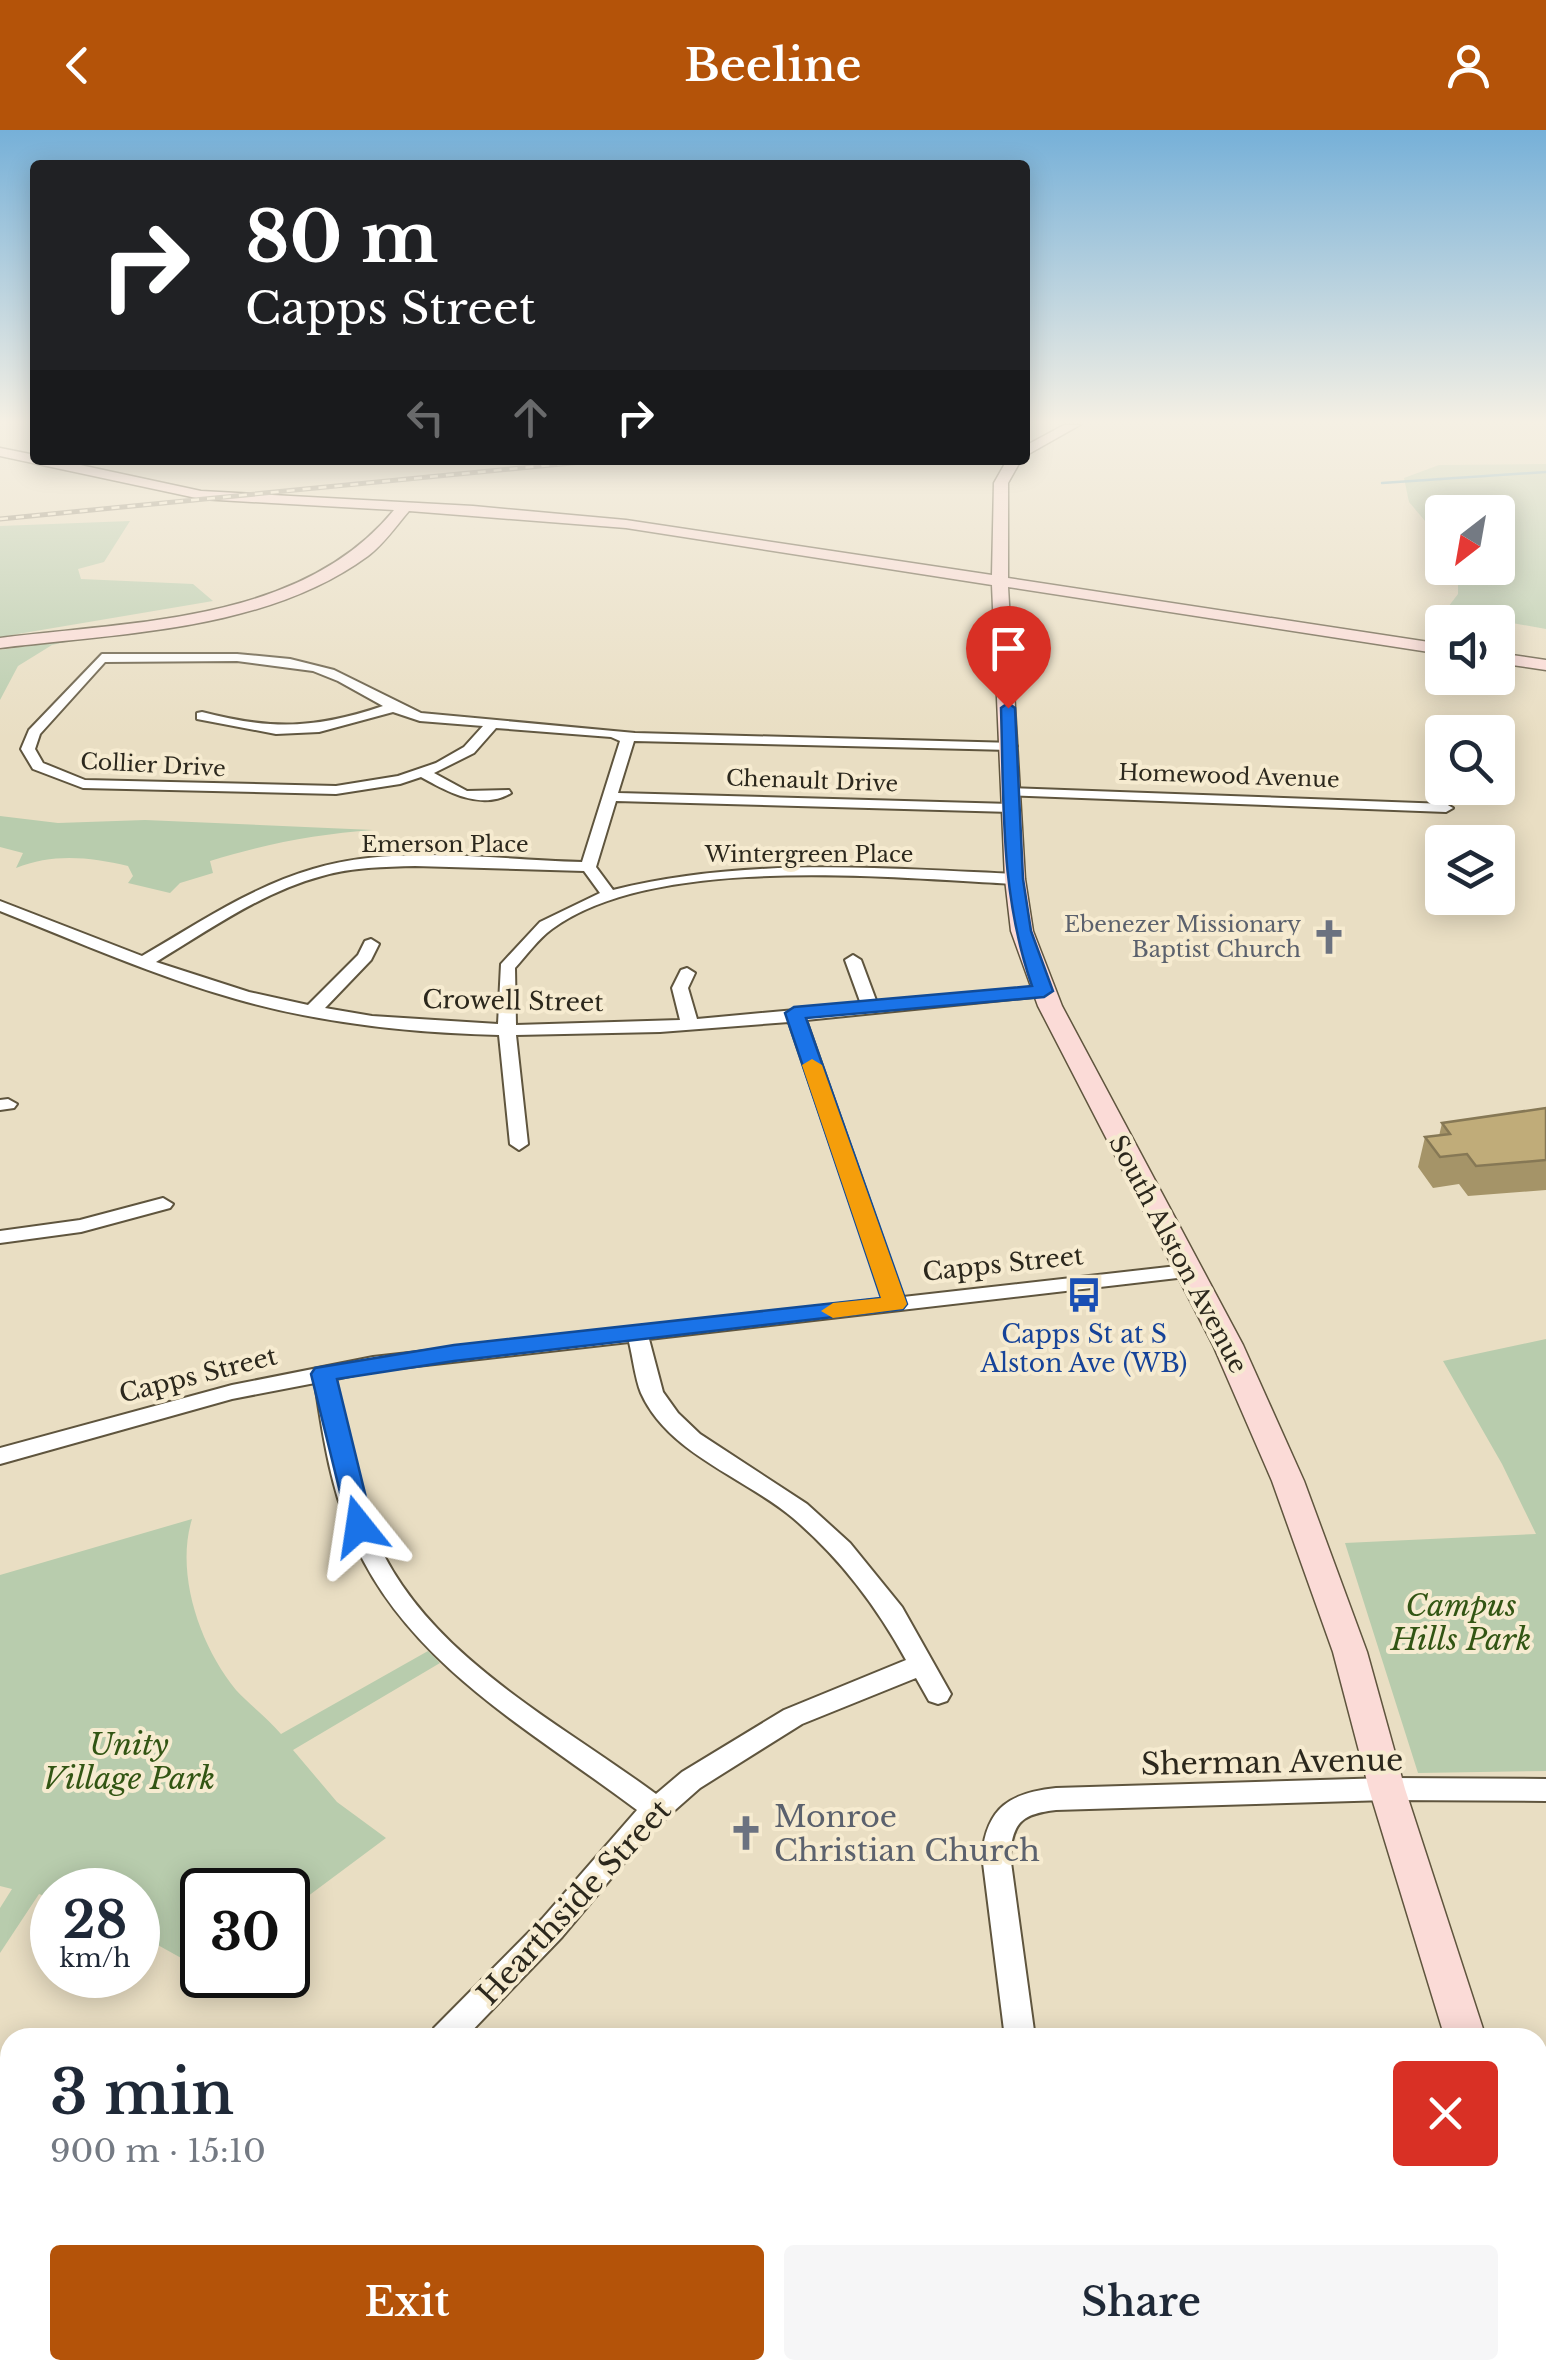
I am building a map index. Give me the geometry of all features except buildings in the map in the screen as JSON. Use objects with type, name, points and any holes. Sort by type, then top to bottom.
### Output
[{"type":"street","points":[[0,643],[194,615],[283,592],[355,558],[382,530]]},
{"type":"street","points":[[667,530],[1425,646]]},
{"type":"street","name":"South Alston Avenue","points":[[1000,530],[1015,879],[1022,931],[1044,991],[1186,1271],[1228,1345],[1302,1516],[1350,1652],[1386,1789],[1463,2028]]},
{"type":"street","name":"Collier Drive","points":[[491,725],[469,750],[423,774],[368,787],[312,791],[97,786],[51,774],[34,762],[28,749],[34,734],[102,658],[299,664],[342,677],[391,708],[429,719],[578,731],[604,737],[1010,746]]},
{"type":"street","points":[[1515,661],[1546,666]]},
{"type":"street","points":[[202,716],[284,734],[330,729],[391,708]]},
{"type":"street","points":[[608,894],[588,867],[629,736]]},
{"type":"street","points":[[423,774],[465,794],[504,793]]},
{"type":"street","name":"Chenault Drive","points":[[611,798],[1011,800]]},
{"type":"street","name":"Homewood Avenue","points":[[1011,800],[1446,808]]},
{"type":"street","name":"Emerson Place","points":[[144,962],[277,886],[324,870],[411,864],[588,867]]},
{"type":"street","name":"Wintergreen Place","points":[[518,1144],[507,1030],[507,967],[533,937],[608,894],[735,872],[1015,879]]},
{"type":"street","name":"Crowell Street","points":[[0,906],[240,995],[312,1012],[404,1025],[507,1030],[688,1022],[1044,991]]},
{"type":"street","points":[[312,1012],[364,958],[371,944]]},
{"type":"street","points":[[852,960],[870,1006]]},
{"type":"street","points":[[687,973],[680,988],[688,1022]]},
{"type":"street","points":[[794,1013],[895,1304]]},
{"type":"street","points":[[0,1237],[81,1226],[163,1204]]},
{"type":"street","name":"Capps Street","points":[[0,1456],[232,1392],[454,1353],[1186,1271]]},
{"type":"street","points":[[637,1332],[652,1393],[670,1418],[692,1439],[799,1510],[842,1548],[893,1614],[938,1694]]},
{"type":"street","points":[[324,1374],[359,1526],[377,1564],[408,1610],[488,1684],[657,1810]]},
{"type":"street","name":"Hearthside Street","points":[[455,2028],[552,1928],[657,1810],[736,1749],[793,1717],[921,1665]]},
{"type":"street","name":"Sherman Avenue","points":[[1019,2028],[996,1833],[1003,1817],[1021,1805],[1056,1799],[1386,1789],[1546,1790]]},
{"type":"green space","points":[[0,530],[124,530],[104,562],[78,569],[81,579],[193,584],[213,601],[0,637]]},
{"type":"green space","points":[[1515,530],[1546,530],[1546,629],[1515,623],[1515,605],[1450,605],[1458,594],[1458,585],[1515,585]]},
{"type":"green space","points":[[78,639],[52,645],[18,666],[0,700],[0,650]]},
{"type":"green space","points":[[0,816],[58,823],[145,820],[373,830],[291,841],[210,861],[213,873],[180,883],[170,893],[128,883],[133,876],[128,866],[100,860],[58,858],[16,868],[23,853],[0,847]]},
{"type":"green space","name":"Campus Hills Park","points":[[1546,1339],[1546,1771],[1418,1773],[1345,1543],[1536,1534],[1502,1464],[1443,1361]]},
{"type":"green space","name":"Unity Village Park","points":[[192,1519],[188,1540],[189,1586],[202,1631],[236,1690],[281,1734],[428,1651],[440,1663],[293,1750],[337,1802],[386,1838],[310,1895],[310,1868],[180,1868],[180,1957],[160,1946],[160,1868],[30,1868],[30,1908],[0,1953],[0,1908],[12,1889],[0,1886],[0,1575]]},
{"type":"slow traffic","points":[[812,1065],[895,1304],[833,1311]]},
{"type":"place","name":"Ebenezer Missionary Baptist Church","points":[[1329,937]]},
{"type":"place","name":"Capps St at S Alston Ave (WB)","points":[[1084,1295]]},
{"type":"place","name":"Monroe Christian Church","points":[[746,1833]]},
{"type":"route","points":[[359,1526],[324,1374],[454,1353],[895,1304],[794,1013],[1044,991],[1022,931],[1015,879],[1008,708]]}]
